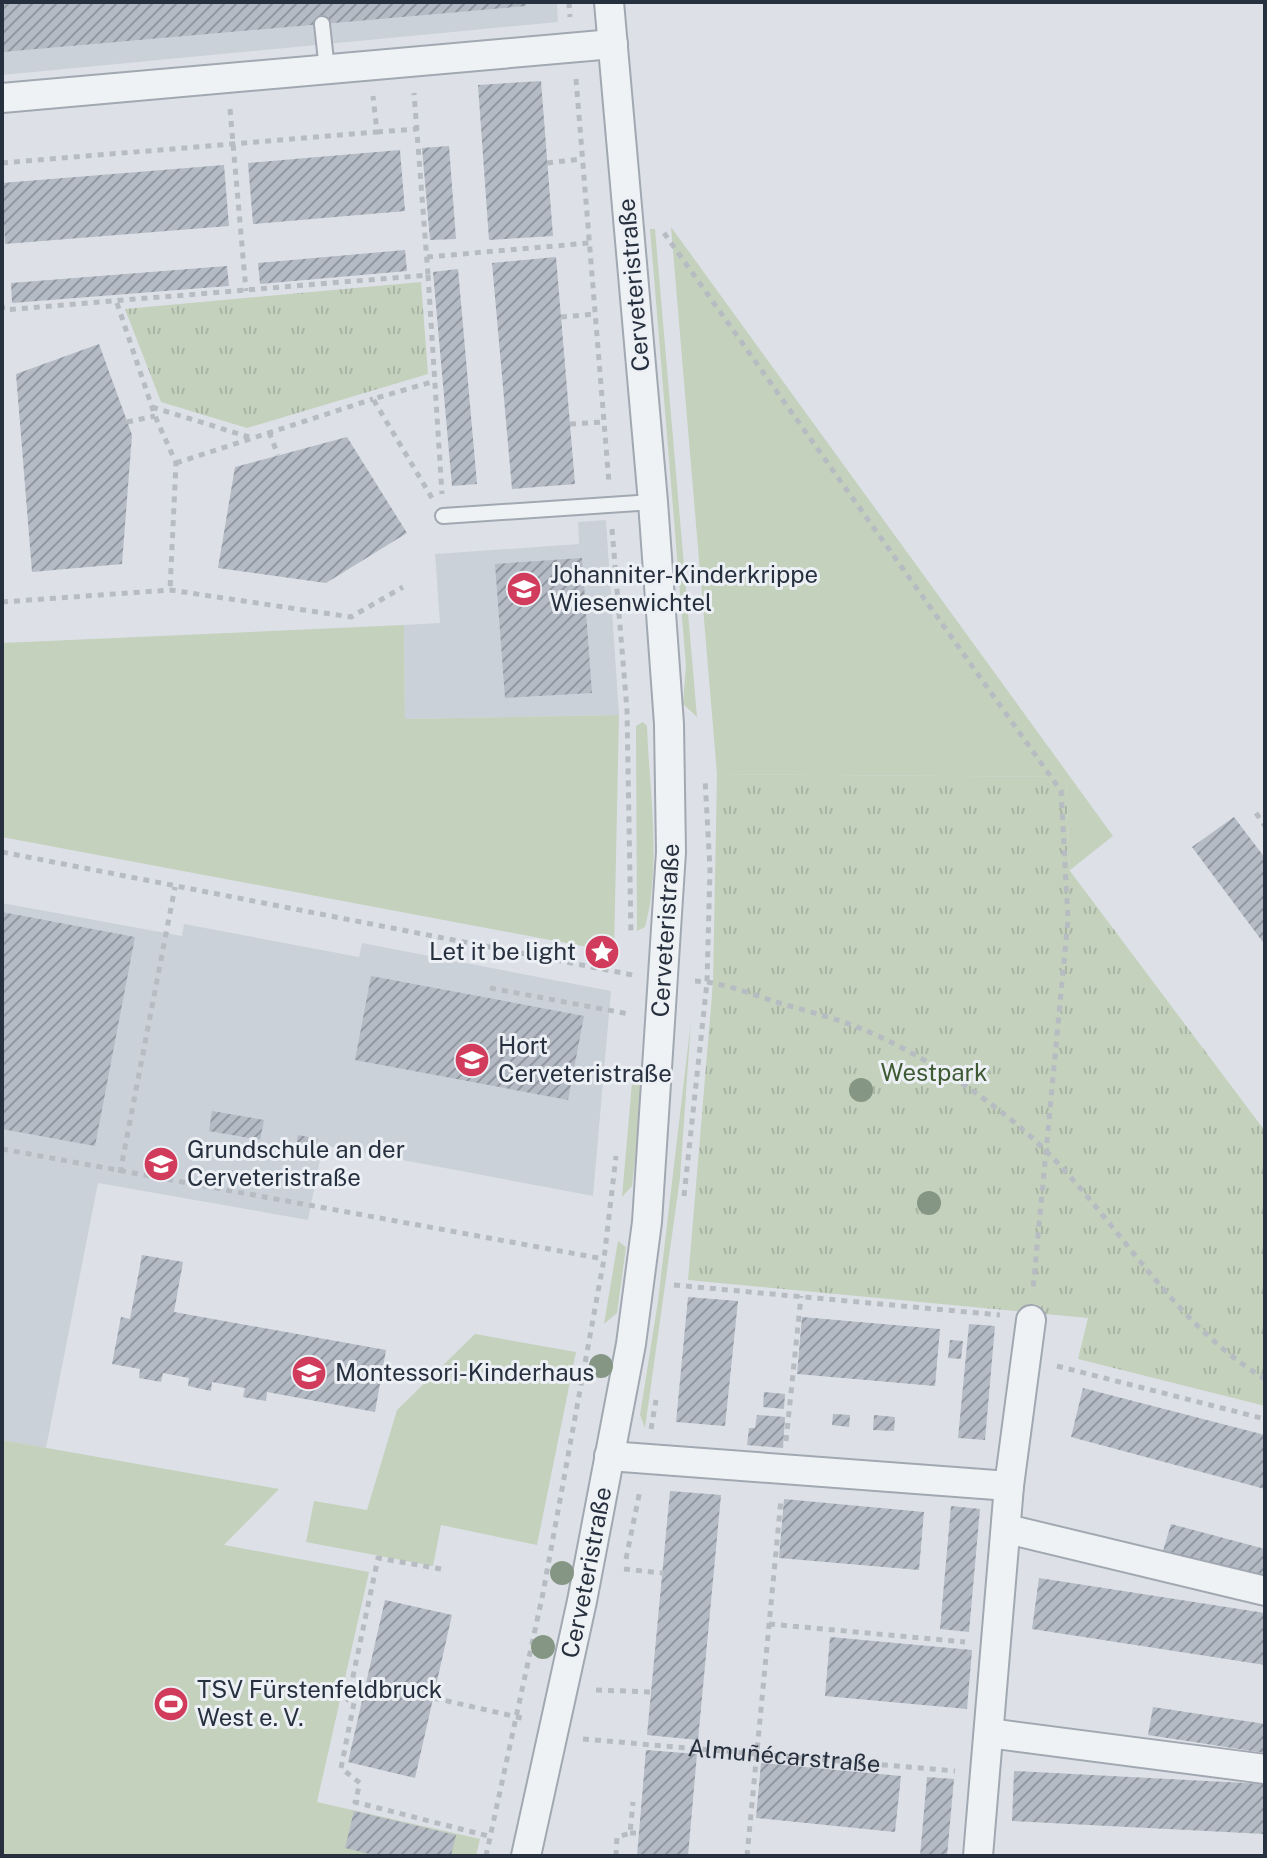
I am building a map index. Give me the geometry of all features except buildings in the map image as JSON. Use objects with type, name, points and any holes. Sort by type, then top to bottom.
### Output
[{"type":"street","name":"Cerveteristraße","points":[[527,1851],[556,1726],[631,1344],[647,1222],[671,852],[669,724],[653,502],[609,2]]},
{"type":"street","points":[[2,98],[613,44]]},
{"type":"street","points":[[978,1856],[1009,1486],[1031,1320]]},
{"type":"street","points":[[609,1456],[1009,1486]]},
{"type":"street","points":[[1007,1529],[1265,1591]]},
{"type":"street","points":[[989,1733],[1265,1769]]},
{"type":"lane","points":[[322,24],[327,70]]},
{"type":"lane","points":[[443,516],[653,502]]},
{"type":"path","points":[[569,2],[627,710],[631,944]]},
{"type":"path","points":[[413,83],[443,516]]},
{"type":"path","points":[[373,87],[377,132]]},
{"type":"path","points":[[2,163],[417,129]]},
{"type":"path","points":[[233,143],[246,291]]},
{"type":"path","points":[[547,163],[581,159]]},
{"type":"path","points":[[664,233],[1061,791],[1068,919],[1031,1320],[801,1295],[674,1285]]},
{"type":"path","points":[[427,257],[589,243]]},
{"type":"path","points":[[2,309],[117,303],[428,275]]},
{"type":"path","points":[[117,303],[155,416],[176,463],[170,590]]},
{"type":"path","points":[[561,317],[595,314]]},
{"type":"path","points":[[176,463],[250,437],[435,381]]},
{"type":"path","points":[[373,399],[443,516]]},
{"type":"path","points":[[152,407],[250,437]]},
{"type":"path","points":[[127,422],[155,416]]},
{"type":"path","points":[[570,424],[604,422]]},
{"type":"path","points":[[269,432],[278,455]]},
{"type":"path","points":[[2,602],[170,590],[351,617],[403,587]]},
{"type":"path","points":[[1256,813],[1265,826]]},
{"type":"path","points":[[2,852],[631,975]]},
{"type":"path","points":[[120,1173],[175,887]]},
{"type":"path","points":[[630,988],[631,959]]},
{"type":"path","points":[[707,982],[859,1027],[943,1072],[1001,1112],[1048,1152],[1172,1301],[1235,1361],[1265,1379]]},
{"type":"path","points":[[490,988],[629,1014]]},
{"type":"path","points":[[627,1030],[630,1001]]},
{"type":"path","points":[[2,1149],[604,1259]]},
{"type":"path","points":[[486,1856],[543,1593],[604,1259],[616,1154]]},
{"type":"path","points":[[747,1856],[801,1295]]},
{"type":"path","points":[[1025,1358],[1265,1419]]},
{"type":"path","points":[[441,1569],[378,1558],[348,1700],[354,1703],[341,1768],[360,1783],[355,1802],[490,1836],[527,1851]]},
{"type":"path","points":[[624,1569],[662,1573]]},
{"type":"path","points":[[769,1624],[998,1645]]},
{"type":"path","points":[[596,1690],[651,1692]]},
{"type":"path","points":[[434,1698],[556,1726]]},
{"type":"path","name":"Almuñécarstraße","points":[[583,1739],[755,1751],[984,1774]]},
{"type":"path","points":[[630,1833],[633,1802]]},
{"type":"path","points":[[616,1856],[617,1837],[639,1833]]},
{"type":"shaded area","points":[[2,2],[557,2],[558,22],[2,75]]},
{"type":"shaded area","name":"Johanniter-Kinderkrippe Wiesenwichtel","points":[[606,520],[619,715],[405,719],[404,625],[440,623],[435,554],[579,544],[578,522]]},
{"type":"shaded area","name":"Grundschule an der Cerveteristraße","points":[[2,903],[182,936],[184,924],[359,957],[362,943],[611,991],[593,1196],[323,1145],[308,1220],[98,1183],[46,1448],[2,1440]]},
{"type":"green space","points":[[671,227],[1113,836],[1070,870],[1066,777],[717,774]]},
{"type":"green space","points":[[650,229],[655,229],[697,717],[683,704],[686,666]]},
{"type":"green space","points":[[421,282],[428,374],[247,428],[161,402],[125,309]]},
{"type":"green space","points":[[404,625],[405,719],[619,715],[614,952],[2,837],[2,643]]},
{"type":"green space","points":[[643,722],[647,726],[654,853],[645,927],[637,931],[636,726]]},
{"type":"green space","name":"Westpark","points":[[717,774],[1066,777],[1070,871],[1265,1131],[1265,1406],[1078,1359],[1088,1318],[688,1280],[713,983]]},
{"type":"green space","points":[[691,1021],[680,1178],[645,1428],[640,1415],[658,1301]]},
{"type":"green space","points":[[633,1071],[645,1071],[632,1186],[622,1197]]},
{"type":"green space","points":[[618,1241],[626,1247],[617,1313],[604,1324]]},
{"type":"green space","points":[[475,1334],[576,1352],[537,1545],[441,1525],[433,1566],[306,1542],[314,1501],[367,1510],[397,1410]]},
{"type":"green space","name":"TSV Fürstenfeldbruck West e. V.","points":[[2,1440],[279,1489],[224,1545],[369,1572],[317,1802],[480,1839],[476,1856],[2,1856]]},
{"type":"place","name":"Johanniter-Kinderkrippe Wiesenwichtel","points":[[524,589]]},
{"type":"place","name":"Let it be light","points":[[602,952]]},
{"type":"place","name":"Hort Cerveteristraße","points":[[472,1060]]},
{"type":"place","name":"Grundschule an der Cerveteristraße","points":[[161,1164]]},
{"type":"place","name":"Montessori-Kinderhaus","points":[[309,1373]]},
{"type":"place","name":"TSV Fürstenfeldbruck West e. V.","points":[[171,1704]]}]
